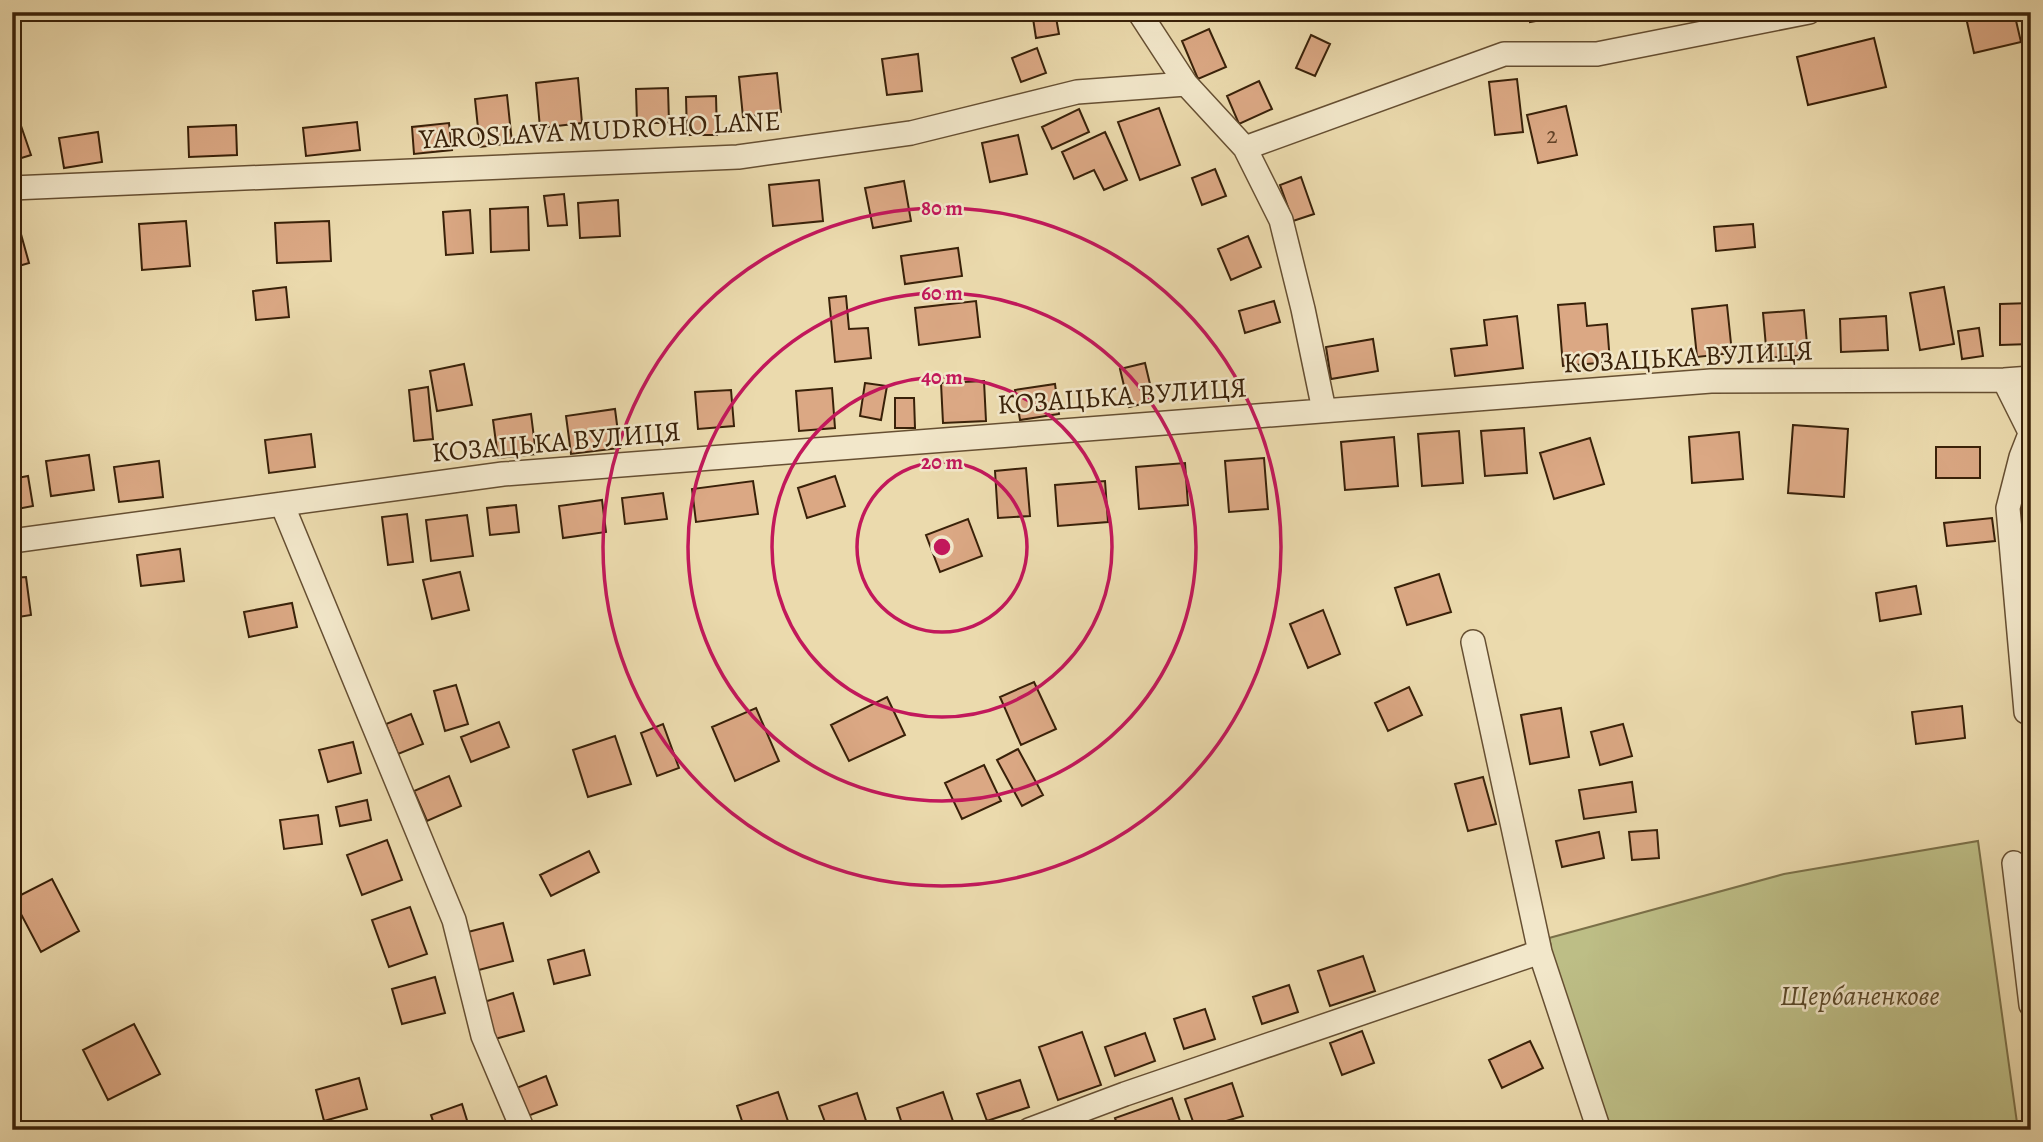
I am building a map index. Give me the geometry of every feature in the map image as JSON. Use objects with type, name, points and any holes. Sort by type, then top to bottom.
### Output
[{"type":"street","points":[[1139,12],[1186,84],[1245,148],[1282,220],[1324,410]]},
{"type":"street","points":[[1245,148],[1504,54],[1597,54],[1809,12]]},
{"type":"street","name":"YAROSLAVA MUDROHO LANE","points":[[12,188],[738,157],[911,133],[1077,92],[1186,84]]},
{"type":"street","name":"КОЗАЦЬКА ВУЛИЦЯ","points":[[12,541],[503,474],[1711,381],[2031,378]]},
{"type":"street","points":[[2004,380],[2030,434],[2008,508],[2026,712]]},
{"type":"street","points":[[282,504],[454,920],[483,1036],[523,1130]]},
{"type":"street","points":[[1472,642],[1540,952],[1599,1130]]},
{"type":"street","points":[[2014,863],[2031,1005]]},
{"type":"street","points":[[1029,1130],[1540,952]]},
{"type":"green space","name":"Щербаненкове","points":[[1978,841],[2018,1130],[1611,1130],[1549,947],[1549,938],[1784,874]]},
{"type":"building","points":[[1032,12],[1055,12],[1059,34],[1036,38]]},
{"type":"building","points":[[1528,12],[1572,12],[1573,14],[1530,22]]},
{"type":"building","points":[[2014,12],[2021,42],[1974,53],[1965,13]]},
{"type":"building","points":[[1209,29],[1226,67],[1198,79],[1182,41]]},
{"type":"building","points":[[1311,35],[1330,44],[1315,76],[1296,68]]},
{"type":"building","points":[[1874,38],[1886,87],[1808,105],[1797,57]]},
{"type":"building","points":[[1037,48],[1046,73],[1021,82],[1012,58]]},
{"type":"building","points":[[918,54],[922,91],[887,95],[882,59]]},
{"type":"building","points":[[777,73],[781,112],[743,117],[739,77]]},
{"type":"building","points":[[578,78],[582,123],[540,128],[536,83]]},
{"type":"building","points":[[1517,79],[1523,132],[1495,135],[1489,82]]},
{"type":"building","points":[[1259,81],[1272,109],[1239,124],[1227,96]]},
{"type":"building","points":[[668,88],[669,123],[637,123],[636,89]]},
{"type":"building","points":[[507,95],[512,143],[480,147],[475,99]]},
{"type":"building","points":[[716,96],[717,135],[687,135],[686,97]]},
{"type":"building","points":[[1566,106],[1577,155],[1538,163],[1527,115]]},
{"type":"building","points":[[1159,108],[1180,165],[1140,180],[1118,122]]},
{"type":"building","points":[[1079,109],[1089,132],[1052,149],[1042,127]]},
{"type":"building","points":[[19,120],[31,155],[12,161],[12,122]]},
{"type":"building","points":[[357,122],[360,150],[306,156],[303,128]]},
{"type":"building","points":[[449,123],[452,150],[414,154],[412,127]]},
{"type":"building","points":[[236,125],[237,155],[189,157],[188,127]]},
{"type":"building","points":[[98,132],[102,162],[64,168],[59,138]]},
{"type":"building","points":[[1105,132],[1127,180],[1104,190],[1094,170],[1074,179],[1062,152]]},
{"type":"building","points":[[1018,135],[1027,174],[990,182],[982,143]]},
{"type":"building","points":[[1215,169],[1226,196],[1202,205],[1192,178]]},
{"type":"building","points":[[1301,177],[1314,214],[1293,221],[1280,185]]},
{"type":"building","points":[[819,180],[823,221],[773,226],[769,185]]},
{"type":"building","points":[[904,181],[911,221],[873,228],[865,188]]},
{"type":"building","points":[[564,194],[567,225],[548,226],[544,196]]},
{"type":"building","points":[[618,200],[620,236],[580,238],[578,203]]},
{"type":"building","points":[[528,207],[529,250],[491,252],[490,209]]},
{"type":"building","points":[[470,210],[473,253],[446,255],[443,212]]},
{"type":"building","points":[[186,221],[190,266],[142,270],[139,224]]},
{"type":"building","points":[[329,221],[331,261],[277,263],[275,223]]},
{"type":"building","points":[[1753,224],[1755,247],[1716,251],[1714,227]]},
{"type":"building","points":[[19,227],[29,263],[12,268],[12,228]]},
{"type":"building","points":[[1248,236],[1261,267],[1231,280],[1218,249]]},
{"type":"building","points":[[958,248],[962,276],[905,284],[901,256]]},
{"type":"building","points":[[286,287],[289,317],[256,320],[253,291]]},
{"type":"building","points":[[1944,287],[1954,344],[1920,350],[1910,293]]},
{"type":"building","points":[[846,296],[849,329],[868,328],[871,358],[835,362],[829,298]]},
{"type":"building","points":[[976,301],[980,337],[919,345],[915,308]]},
{"type":"building","points":[[1274,301],[1280,322],[1245,333],[1239,311]]},
{"type":"building","points":[[1585,303],[1587,326],[1607,324],[1610,362],[1563,366],[1558,305]]},
{"type":"building","points":[[2031,303],[2031,344],[2000,345],[2000,304]]},
{"type":"building","points":[[1727,305],[1732,353],[1697,357],[1692,309]]},
{"type":"building","points":[[1804,310],[1808,355],[1767,358],[1763,313]]},
{"type":"building","points":[[1517,316],[1523,368],[1455,376],[1451,349],[1487,345],[1484,320]]},
{"type":"building","points":[[1886,316],[1888,350],[1841,352],[1840,319]]},
{"type":"building","points":[[1979,328],[1983,356],[1962,359],[1958,331]]},
{"type":"building","points":[[1373,339],[1378,371],[1331,379],[1326,347]]},
{"type":"building","points":[[1145,363],[1154,401],[1129,407],[1120,369]]},
{"type":"building","points":[[464,364],[472,405],[437,411],[430,371]]},
{"type":"building","points":[[984,381],[986,421],[943,423],[941,383]]},
{"type":"building","points":[[865,383],[887,386],[881,420],[860,416]]},
{"type":"building","points":[[1055,384],[1059,414],[1020,420],[1015,390]]},
{"type":"building","points":[[428,387],[433,439],[414,441],[409,390]]},
{"type":"building","points":[[832,388],[835,428],[799,431],[796,391]]},
{"type":"building","points":[[731,390],[734,426],[698,429],[695,392]]},
{"type":"building","points":[[895,398],[914,398],[915,428],[895,428]]},
{"type":"building","points":[[615,409],[620,448],[571,454],[566,416]]},
{"type":"building","points":[[531,414],[536,454],[498,458],[493,420]]},
{"type":"building","points":[[1793,425],[1848,429],[1844,497],[1788,493]]},
{"type":"building","points":[[1524,428],[1527,473],[1485,476],[1481,431]]},
{"type":"building","points":[[1459,431],[1463,483],[1422,486],[1418,434]]},
{"type":"building","points":[[1739,432],[1743,479],[1692,483],[1689,437]]},
{"type":"building","points":[[311,434],[315,467],[269,473],[265,440]]},
{"type":"building","points":[[1394,437],[1398,486],[1345,490],[1341,442]]},
{"type":"building","points":[[1590,438],[1604,484],[1554,499],[1540,453]]},
{"type":"building","points":[[1936,447],[1980,447],[1980,478],[1936,478]]},
{"type":"building","points":[[89,455],[94,490],[51,496],[46,461]]},
{"type":"building","points":[[1264,458],[1268,509],[1229,512],[1225,461]]},
{"type":"building","points":[[159,461],[163,497],[119,502],[114,467]]},
{"type":"building","points":[[1185,463],[1188,505],[1139,509],[1136,467]]},
{"type":"building","points":[[1026,468],[1030,516],[998,518],[995,471]]},
{"type":"building","points":[[28,476],[33,506],[12,510],[12,479]]},
{"type":"building","points":[[835,476],[845,506],[807,518],[798,488]]},
{"type":"building","points":[[753,481],[758,514],[696,522],[692,489]]},
{"type":"building","points":[[1105,481],[1108,522],[1058,526],[1055,485]]},
{"type":"building","points":[[663,493],[667,519],[625,524],[622,498]]},
{"type":"building","points":[[602,500],[606,532],[563,538],[559,506]]},
{"type":"building","points":[[516,505],[519,532],[490,535],[487,508]]},
{"type":"building","points":[[407,514],[413,562],[388,565],[382,517]]},
{"type":"building","points":[[467,515],[473,556],[431,561],[426,520]]},
{"type":"building","points":[[1992,518],[1995,541],[1947,546],[1944,523]]},
{"type":"building","points":[[968,519],[982,556],[940,572],[926,535]]},
{"type":"building","points":[[180,549],[184,581],[141,586],[137,555]]},
{"type":"building","points":[[460,572],[469,610],[432,619],[423,580]]},
{"type":"building","points":[[1439,574],[1451,612],[1407,625],[1395,588]]},
{"type":"building","points":[[26,577],[31,615],[12,618],[12,578]]},
{"type":"building","points":[[1916,586],[1921,614],[1880,621],[1876,593]]},
{"type":"building","points":[[292,603],[297,627],[249,637],[244,612]]},
{"type":"building","points":[[1323,610],[1340,654],[1308,668],[1290,624]]},
{"type":"building","points":[[1034,682],[1056,729],[1021,745],[1000,697]]},
{"type":"building","points":[[456,685],[468,724],[445,731],[434,691]]},
{"type":"building","points":[[1409,687],[1422,715],[1388,731],[1375,703]]},
{"type":"building","points":[[887,697],[905,735],[849,761],[831,725]]},
{"type":"building","points":[[1962,706],[1965,738],[1916,744],[1912,712]]},
{"type":"building","points":[[756,708],[779,761],[735,781],[712,727]]},
{"type":"building","points":[[1561,708],[1569,757],[1530,764],[1521,715]]},
{"type":"building","points":[[411,714],[423,744],[398,754],[386,724]]},
{"type":"building","points":[[499,722],[509,747],[471,762],[461,737]]},
{"type":"building","points":[[663,724],[679,768],[657,776],[641,733]]},
{"type":"building","points":[[1623,724],[1632,756],[1600,765],[1591,732]]},
{"type":"building","points":[[615,736],[631,784],[588,797],[573,750]]},
{"type":"building","points":[[353,742],[361,773],[328,782],[319,750]]},
{"type":"building","points":[[1018,749],[1043,795],[1022,806],[997,760]]},
{"type":"building","points":[[2031,750],[2031,788],[2026,789],[2022,751]]},
{"type":"building","points":[[984,765],[1001,801],[962,819],[945,783]]},
{"type":"building","points":[[449,776],[461,806],[427,821],[414,791]]},
{"type":"building","points":[[1483,777],[1496,824],[1468,831],[1455,784]]},
{"type":"building","points":[[1632,782],[1636,812],[1584,819],[1579,790]]},
{"type":"building","points":[[367,800],[371,820],[340,826],[336,807]]},
{"type":"building","points":[[318,815],[322,844],[284,849],[280,820]]},
{"type":"building","points":[[1657,830],[1659,858],[1632,860],[1629,832]]},
{"type":"building","points":[[1599,832],[1604,858],[1562,867],[1556,841]]},
{"type":"building","points":[[387,840],[402,880],[362,895],[347,855]]},
{"type":"building","points":[[589,851],[599,872],[551,896],[540,875]]},
{"type":"building","points":[[52,879],[79,931],[41,952],[13,899]]},
{"type":"building","points":[[410,907],[427,954],[389,967],[372,920]]},
{"type":"building","points":[[503,923],[513,961],[475,971],[464,933]]},
{"type":"building","points":[[584,950],[590,975],[554,984],[548,960]]},
{"type":"building","points":[[1363,956],[1375,991],[1330,1006],[1318,971]]},
{"type":"building","points":[[435,977],[445,1013],[402,1024],[392,989]]},
{"type":"building","points":[[1289,985],[1298,1012],[1262,1024],[1253,997]]},
{"type":"building","points":[[513,993],[524,1031],[495,1039],[484,1002]]},
{"type":"building","points":[[1205,1009],[1215,1039],[1184,1049],[1174,1019]]},
{"type":"building","points":[[134,1024],[160,1074],[108,1100],[83,1050]]},
{"type":"building","points":[[1362,1031],[1374,1063],[1342,1075],[1330,1043]]},
{"type":"building","points":[[1082,1032],[1101,1085],[1058,1100],[1039,1047]]},
{"type":"building","points":[[1145,1033],[1155,1061],[1115,1076],[1105,1047]]},
{"type":"building","points":[[1530,1041],[1543,1068],[1502,1088],[1489,1060]]},
{"type":"building","points":[[546,1076],[557,1105],[525,1117],[514,1089]]},
{"type":"building","points":[[359,1078],[367,1109],[324,1121],[316,1090]]},
{"type":"building","points":[[1020,1080],[1029,1107],[987,1121],[977,1094]]},
{"type":"building","points":[[1232,1083],[1243,1116],[1196,1130],[1185,1099]]},
{"type":"building","points":[[778,1092],[791,1130],[745,1130],[737,1106]]},
{"type":"building","points":[[943,1092],[956,1130],[904,1130],[897,1108]]},
{"type":"building","points":[[857,1093],[869,1130],[828,1130],[819,1106]]},
{"type":"building","points":[[1172,1098],[1183,1130],[1119,1130],[1115,1118]]},
{"type":"building","points":[[462,1104],[470,1130],[436,1130],[431,1115]]}]
